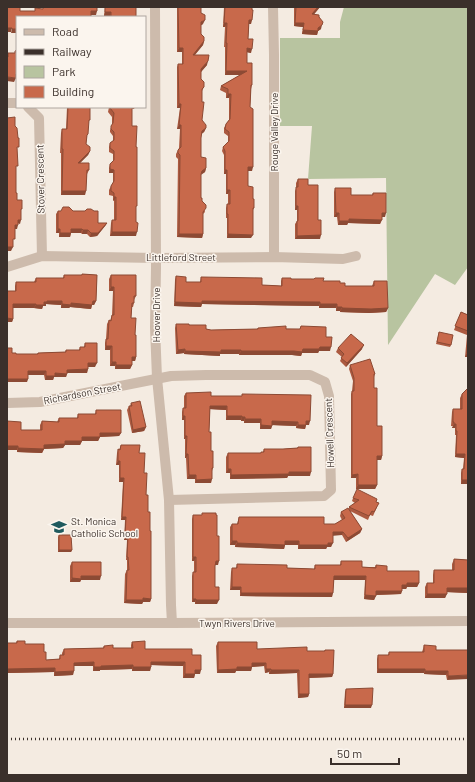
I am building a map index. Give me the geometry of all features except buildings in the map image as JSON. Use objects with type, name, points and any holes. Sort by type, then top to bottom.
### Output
[{"type":"street","name":"Hoover Drive","points":[[156,7],[155,327],[157,378],[169,500],[172,623]]},
{"type":"street","name":"Rouge Valley Drive","points":[[273,7],[274,257]]},
{"type":"street","name":"Stover Crescent","points":[[29,108],[39,118],[42,256]]},
{"type":"street","name":"Littleford Street","points":[[7,267],[42,256],[156,258],[274,257],[343,259],[356,256]]},
{"type":"street","name":"Howell Crescent","points":[[157,378],[206,374],[310,375],[325,382],[329,396],[331,490],[324,496],[169,500]]},
{"type":"street","name":"Richardson Street","points":[[7,403],[40,402],[157,378]]},
{"type":"street","name":"Twyn Rivers Drive","points":[[7,623],[468,622]]},
{"type":"green space","points":[[344,7],[468,7],[468,267],[455,285],[435,274],[388,345],[386,178],[308,179],[312,126],[280,126],[280,38],[340,38],[340,22]]},
{"type":"railway","points":[[7,739],[468,739]]},
{"type":"place","name":"St. Monica Catholic School","points":[[59,527]]}]
